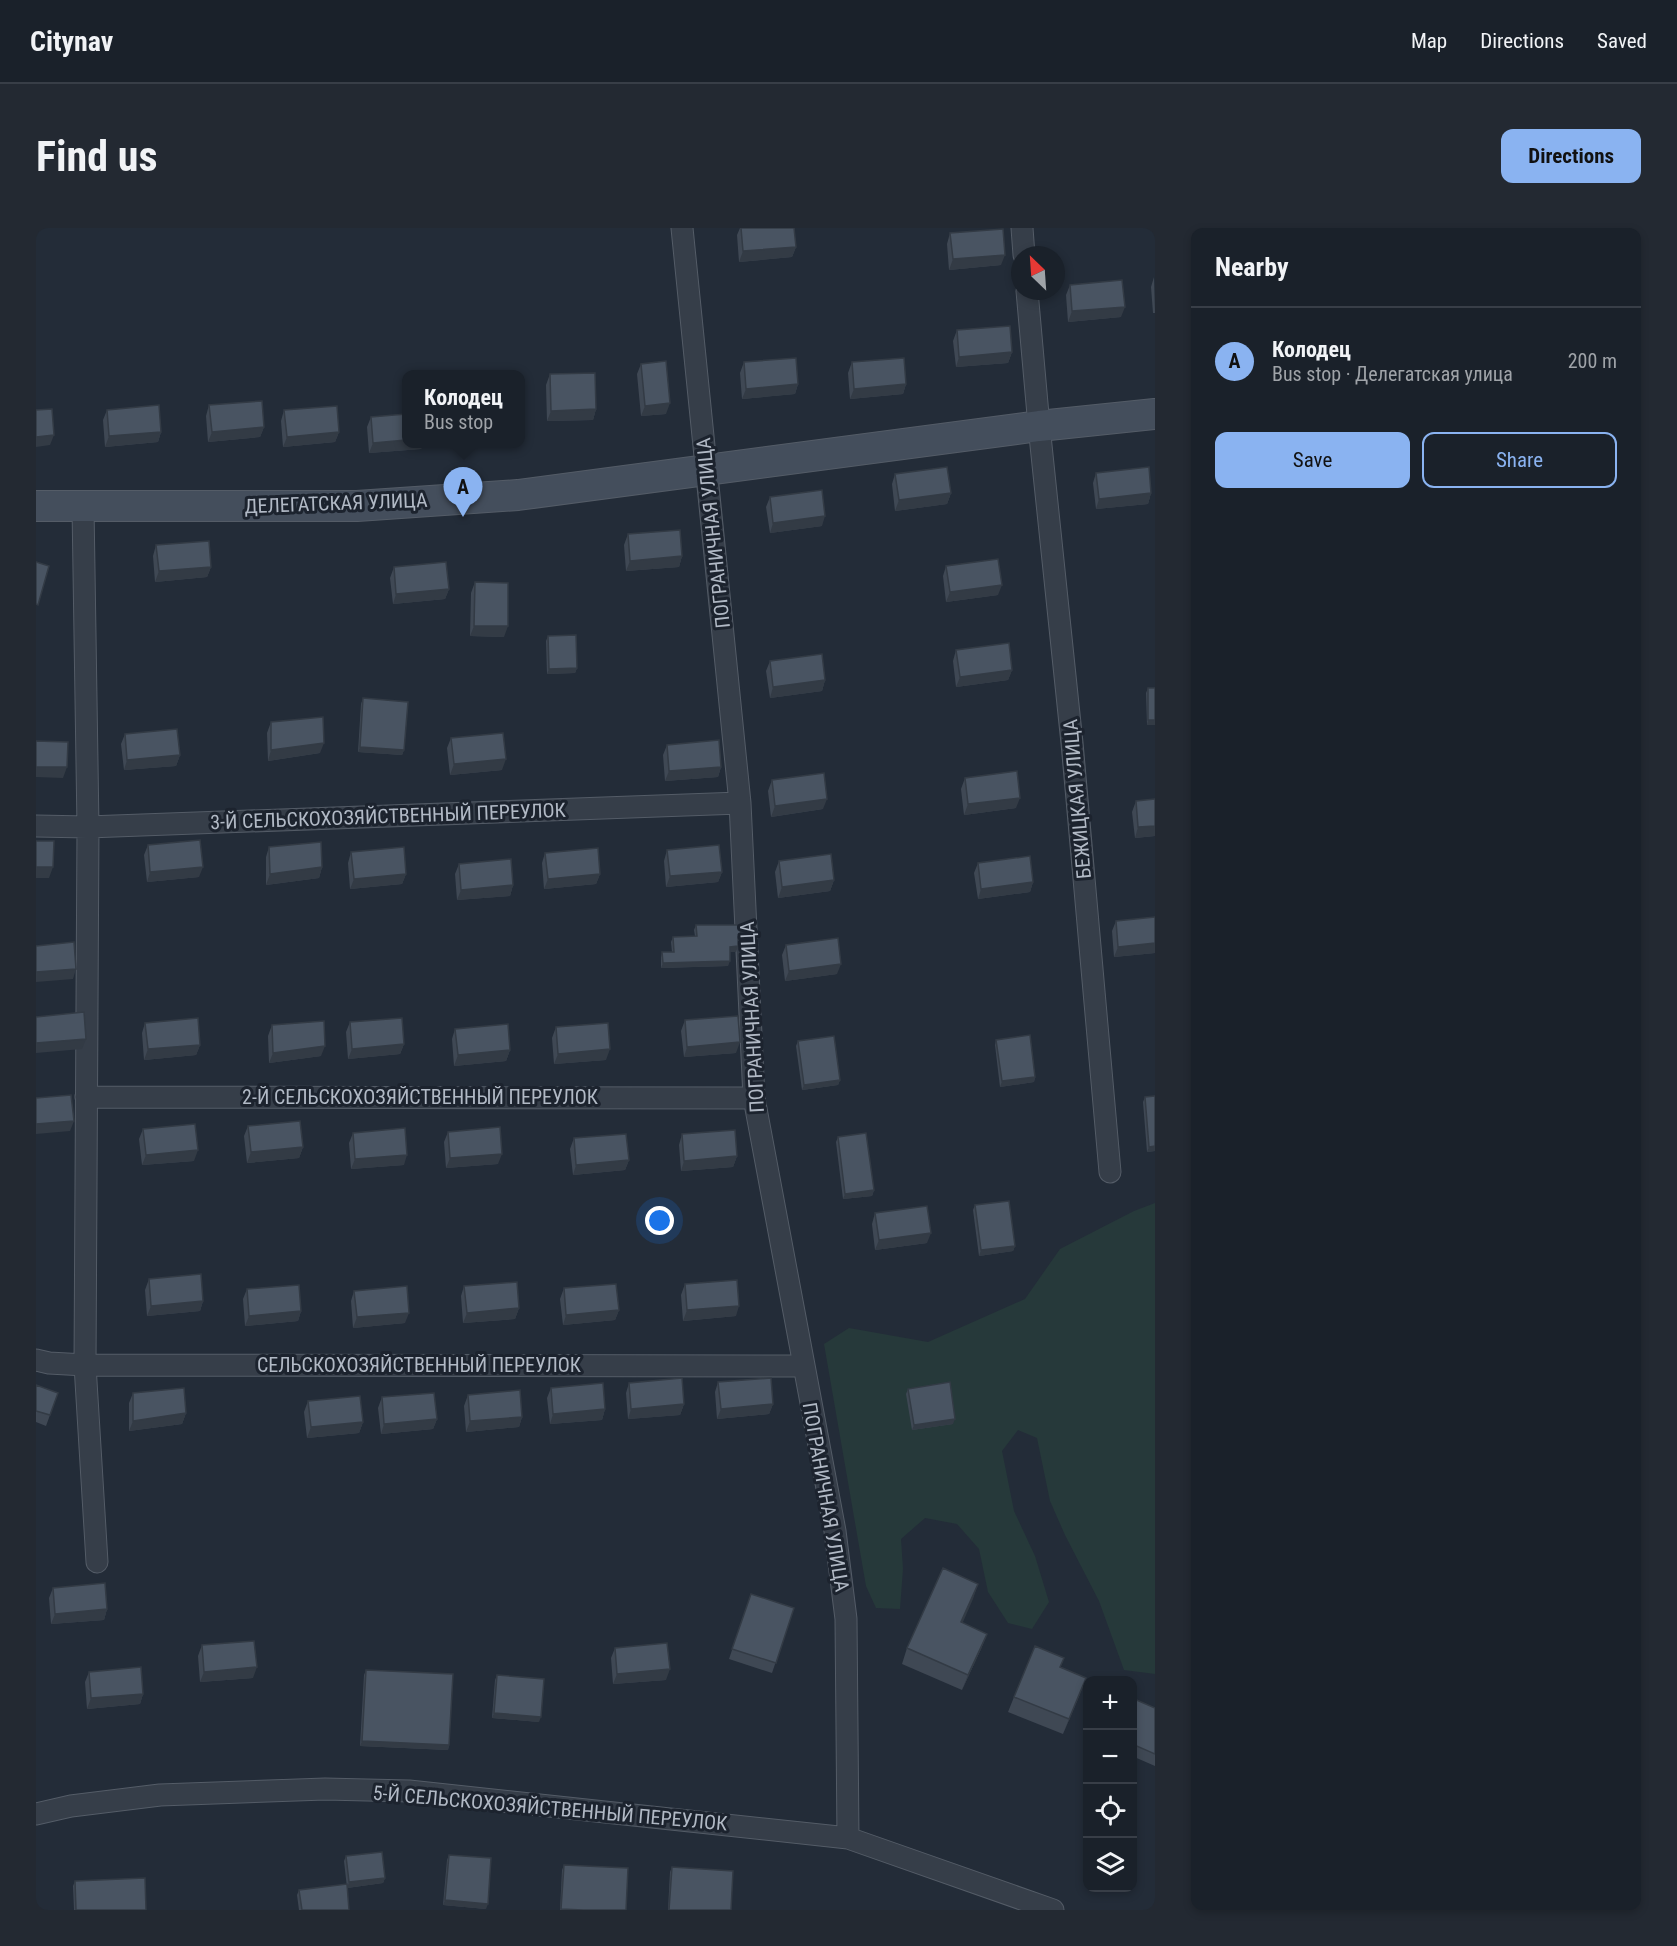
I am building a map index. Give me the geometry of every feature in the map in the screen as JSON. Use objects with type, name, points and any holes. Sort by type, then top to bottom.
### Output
[{"type":"street","name":"ПОГРАНИЧНАЯ УЛИЦА","points":[[682,228],[740,803],[754,1098],[835,1531],[846,1619],[848,1838]]},
{"type":"street","points":[[1022,228],[1023,246]]},
{"type":"street","name":"БЕЖИЦКАЯ УЛИЦА","points":[[1028,300],[1072,743],[1110,1172]]},
{"type":"street","points":[[706,471],[1039,426],[1155,414]]},
{"type":"street","name":"ДЕЛЕГАТСКАЯ УЛИЦА","points":[[36,506],[357,506],[518,495],[706,471]]},
{"type":"street","points":[[83,507],[88,827],[85,1365],[97,1562]]},
{"type":"street","name":"3-Й СЕЛЬСКОХОЗЯЙСТВЕННЫЙ ПЕРЕУЛОК","points":[[36,826],[88,827],[740,803]]},
{"type":"street","name":"2-Й СЕЛЬСКОХОЗЯЙСТВЕННЫЙ ПЕРЕУЛОК","points":[[86,1097],[754,1098]]},
{"type":"street","name":"СЕЛЬСКОХОЗЯЙСТВЕННЫЙ ПЕРЕУЛОК","points":[[36,1360],[85,1365],[803,1366]]},
{"type":"street","name":"5-Й СЕЛЬСКОХОЗЯЙСТВЕННЫЙ ПЕРЕУЛОК","points":[[36,1814],[70,1806],[160,1795],[325,1789],[409,1791],[848,1838],[1053,1910]]},
{"type":"shaded area","points":[[1155,1203],[1155,1674],[1124,1670],[1099,1601],[1050,1501],[1037,1438],[1018,1430],[1002,1451],[1014,1511],[1035,1556],[1049,1602],[1032,1629],[1008,1623],[988,1592],[979,1549],[957,1524],[925,1518],[901,1539],[903,1569],[900,1609],[876,1608],[866,1586],[824,1344],[849,1328],[928,1342],[1025,1299],[1060,1249],[1134,1211]]},
{"type":"building","points":[[741,228],[794,228],[796,247],[743,251]]},
{"type":"building","points":[[1003,229],[1005,255],[953,259],[950,233]]},
{"type":"building","points":[[1122,280],[1125,307],[1072,311],[1070,285]]},
{"type":"building","points":[[1010,326],[1012,352],[959,357],[957,330]]},
{"type":"building","points":[[796,358],[798,384],[746,389],[744,362]]},
{"type":"building","points":[[904,358],[906,384],[854,389],[852,362]]},
{"type":"building","points":[[666,361],[670,403],[645,406],[641,364]]},
{"type":"building","points":[[595,373],[596,409],[551,411],[550,374]]},
{"type":"building","points":[[262,401],[264,427],[212,432],[209,405]]},
{"type":"building","points":[[159,405],[161,432],[109,436],[107,410]]},
{"type":"building","points":[[337,406],[339,432],[287,437],[284,410]]},
{"type":"building","points":[[52,409],[54,435],[36,437],[36,410]]},
{"type":"building","points":[[402,414],[402,440],[373,443],[371,417]]},
{"type":"building","points":[[947,467],[951,493],[899,500],[895,474]]},
{"type":"building","points":[[1149,467],[1151,493],[1099,499],[1096,473]]},
{"type":"building","points":[[822,490],[825,516],[773,523],[770,497]]},
{"type":"building","points":[[680,530],[682,556],[630,561],[628,534]]},
{"type":"building","points":[[209,541],[211,567],[159,571],[156,545]]},
{"type":"building","points":[[998,559],[1002,585],[950,592],[946,566]]},
{"type":"building","points":[[36,562],[49,566],[38,605],[36,604]]},
{"type":"building","points":[[446,562],[449,589],[396,594],[394,567]]},
{"type":"building","points":[[475,582],[508,583],[508,626],[474,626]]},
{"type":"building","points":[[576,635],[577,668],[549,669],[548,636]]},
{"type":"building","points":[[1009,643],[1012,670],[960,677],[956,650]]},
{"type":"building","points":[[822,654],[825,680],[773,687],[770,661]]},
{"type":"building","points":[[1148,688],[1155,688],[1155,720],[1148,720]]},
{"type":"building","points":[[363,698],[408,702],[404,750],[360,747]]},
{"type":"building","points":[[323,717],[324,743],[271,750],[271,722]]},
{"type":"building","points":[[177,729],[180,755],[127,760],[125,734]]},
{"type":"building","points":[[503,733],[506,759],[454,764],[451,738]]},
{"type":"building","points":[[719,740],[721,767],[669,771],[667,745]]},
{"type":"building","points":[[36,741],[68,742],[67,767],[36,767]]},
{"type":"building","points":[[1017,771],[1020,798],[968,804],[965,778]]},
{"type":"building","points":[[824,773],[827,799],[775,806],[772,780]]},
{"type":"building","points":[[1155,799],[1155,826],[1138,827],[1136,801]]},
{"type":"building","points":[[200,840],[203,867],[150,872],[148,845]]},
{"type":"building","points":[[36,841],[54,841],[53,867],[36,867]]},
{"type":"building","points":[[321,842],[322,867],[270,874],[269,847]]},
{"type":"building","points":[[719,845],[722,872],[670,876],[667,850]]},
{"type":"building","points":[[404,847],[406,874],[354,879],[351,852]]},
{"type":"building","points":[[598,848],[600,874],[548,879],[545,853]]},
{"type":"building","points":[[831,854],[834,880],[782,887],[779,861]]},
{"type":"building","points":[[1030,856],[1033,882],[981,889],[978,863]]},
{"type":"building","points":[[511,859],[513,885],[461,890],[459,864]]},
{"type":"building","points":[[1155,917],[1155,943],[1118,947],[1116,921]]},
{"type":"building","points":[[696,925],[740,925],[741,937],[738,937],[738,946],[730,947],[730,961],[663,963],[662,952],[674,952],[673,937],[697,936]]},
{"type":"building","points":[[838,938],[841,964],[789,971],[786,945]]},
{"type":"building","points":[[74,942],[76,969],[36,972],[36,946]]},
{"type":"building","points":[[84,1012],[86,1039],[36,1043],[36,1017]]},
{"type":"building","points":[[738,1016],[740,1042],[687,1047],[685,1020]]},
{"type":"building","points":[[198,1018],[200,1045],[148,1049],[145,1023]]},
{"type":"building","points":[[402,1018],[404,1044],[352,1049],[350,1022]]},
{"type":"building","points":[[324,1021],[325,1046],[273,1053],[272,1025]]},
{"type":"building","points":[[608,1023],[610,1049],[558,1054],[556,1027]]},
{"type":"building","points":[[508,1024],[510,1050],[458,1055],[455,1029]]},
{"type":"building","points":[[1030,1035],[1035,1077],[1002,1081],[996,1040]]},
{"type":"building","points":[[834,1036],[840,1080],[804,1085],[798,1041]]},
{"type":"building","points":[[71,1095],[74,1121],[36,1124],[36,1098]]},
{"type":"building","points":[[1155,1096],[1155,1146],[1149,1147],[1145,1097]]},
{"type":"building","points":[[300,1121],[303,1147],[251,1152],[248,1126]]},
{"type":"building","points":[[195,1124],[198,1150],[146,1155],[143,1129]]},
{"type":"building","points":[[500,1127],[502,1154],[450,1158],[448,1132]]},
{"type":"building","points":[[405,1128],[407,1155],[355,1159],[353,1133]]},
{"type":"building","points":[[735,1130],[737,1156],[684,1161],[682,1134]]},
{"type":"building","points":[[866,1133],[874,1190],[845,1194],[838,1137]]},
{"type":"building","points":[[626,1134],[629,1160],[576,1165],[574,1138]]},
{"type":"building","points":[[1009,1201],[1015,1246],[981,1250],[975,1205]]},
{"type":"building","points":[[927,1206],[931,1233],[879,1240],[875,1213]]},
{"type":"building","points":[[201,1274],[203,1301],[151,1306],[149,1279]]},
{"type":"building","points":[[737,1280],[739,1306],[687,1310],[685,1284]]},
{"type":"building","points":[[517,1282],[519,1308],[467,1313],[464,1286]]},
{"type":"building","points":[[616,1284],[619,1310],[566,1315],[564,1288]]},
{"type":"building","points":[[299,1285],[301,1311],[249,1316],[247,1289]]},
{"type":"building","points":[[407,1286],[409,1313],[357,1317],[354,1291]]},
{"type":"building","points":[[682,1378],[684,1404],[631,1409],[629,1383]]},
{"type":"building","points":[[771,1378],[773,1404],[721,1409],[718,1382]]},
{"type":"building","points":[[950,1382],[955,1419],[914,1425],[908,1389]]},
{"type":"building","points":[[603,1383],[605,1409],[553,1414],[551,1388]]},
{"type":"building","points":[[36,1385],[58,1393],[50,1415],[36,1411]]},
{"type":"building","points":[[184,1388],[186,1413],[133,1421],[133,1393]]},
{"type":"building","points":[[520,1390],[522,1417],[470,1421],[468,1395]]},
{"type":"building","points":[[434,1393],[437,1419],[384,1424],[382,1397]]},
{"type":"building","points":[[360,1396],[363,1422],[311,1427],[308,1401]]},
{"type":"building","points":[[943,1568],[978,1584],[961,1622],[987,1634],[968,1675],[907,1648]]},
{"type":"building","points":[[105,1583],[107,1609],[55,1614],[53,1588]]},
{"type":"building","points":[[751,1594],[794,1608],[776,1663],[732,1649]]},
{"type":"building","points":[[254,1641],[257,1667],[204,1672],[202,1645]]},
{"type":"building","points":[[667,1643],[670,1669],[617,1674],[615,1648]]},
{"type":"building","points":[[1035,1646],[1064,1658],[1060,1667],[1083,1677],[1083,1685],[1069,1719],[1014,1697]]},
{"type":"building","points":[[141,1667],[143,1694],[91,1698],[89,1672]]},
{"type":"building","points":[[366,1670],[453,1674],[449,1745],[362,1741]]},
{"type":"building","points":[[497,1675],[544,1679],[541,1717],[494,1713]]},
{"type":"building","points":[[1137,1700],[1155,1708],[1155,1754],[1137,1746]]},
{"type":"building","points":[[382,1852],[385,1878],[349,1882],[346,1856]]},
{"type":"building","points":[[449,1855],[491,1858],[488,1904],[445,1900]]},
{"type":"building","points":[[564,1865],[628,1868],[626,1910],[561,1909]]},
{"type":"building","points":[[672,1867],[733,1871],[731,1910],[669,1910]]},
{"type":"building","points":[[145,1878],[146,1910],[76,1910],[75,1881]]},
{"type":"building","points":[[347,1884],[349,1910],[302,1910],[299,1890]]},
{"type":"place","name":"Колодец","points":[[463,517]]}]
